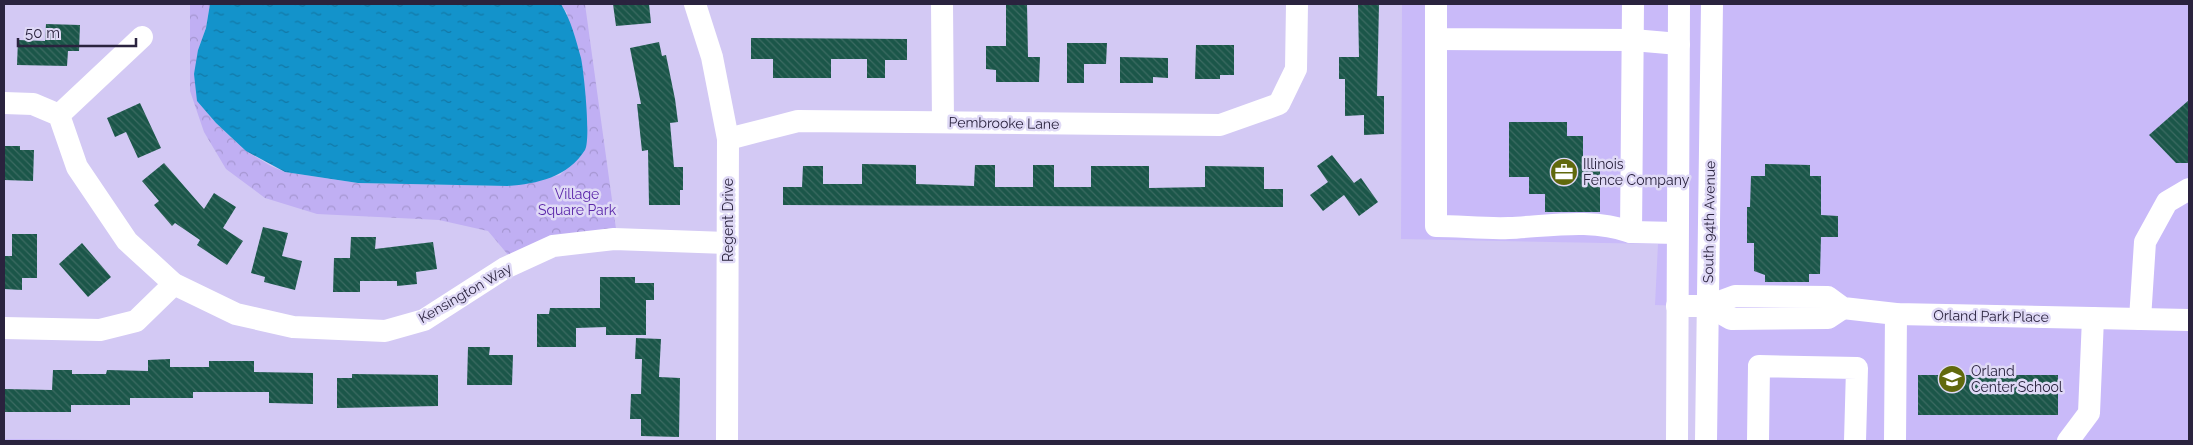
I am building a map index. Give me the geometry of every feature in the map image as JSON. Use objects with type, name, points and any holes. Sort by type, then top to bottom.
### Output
[{"type":"street","name":"Regent Drive","points":[[695,4],[712,57],[728,138],[728,441]]},
{"type":"street","points":[[942,4],[943,122]]},
{"type":"street","name":"Pembrooke Lane","points":[[728,138],[798,121],[1220,125],[1279,104],[1296,69],[1297,4]]},
{"type":"street","points":[[1436,4],[1436,226],[1509,228],[1555,223],[1611,225],[1631,232],[1677,233]]},
{"type":"street","points":[[1631,232],[1633,4]]},
{"type":"street","points":[[1677,441],[1679,4]]},
{"type":"street","name":"South 94th Avenue","points":[[1706,441],[1712,4]]},
{"type":"street","points":[[4,103],[33,104],[59,115],[142,37]]},
{"type":"street","points":[[1436,39],[1633,40],[1679,44]]},
{"type":"street","name":"Kensington Way","points":[[59,115],[77,168],[127,241],[174,284],[236,314],[293,327],[385,330],[424,320],[506,268],[553,246],[614,239],[728,243]]},
{"type":"street","points":[[2140,319],[2145,242],[2167,202],[2189,189]]},
{"type":"street","points":[[4,328],[100,330],[136,321],[174,284]]},
{"type":"street","name":"Orland Park Place","points":[[1677,306],[1708,306],[1731,318],[1828,318],[1843,308],[1896,314],[2189,320]]},
{"type":"street","points":[[1895,441],[1896,314]]},
{"type":"street","points":[[2068,441],[2089,413],[2093,318]]},
{"type":"street","points":[[1758,441],[1759,366],[1857,368],[1856,441]]},
{"type":"shaded area","points":[[1402,4],[2189,4],[2189,441],[1714,441],[1716,307],[1655,305],[1658,244],[1401,239]]},
{"type":"shaded area","points":[[4,439],[21,439],[160,441],[4,441]]},
{"type":"green space","name":"Village Square Park","points":[[190,4],[210,4],[206,28],[198,50],[197,101],[216,123],[246,151],[271,166],[285,172],[358,183],[508,186],[560,175],[586,148],[567,13],[561,4],[585,4],[616,229],[509,256],[488,231],[439,220],[317,214],[265,198],[226,169],[204,132],[190,91]]},
{"type":"water","points":[[210,4],[561,4],[573,30],[581,58],[587,120],[587,143],[585,150],[570,167],[561,173],[541,181],[508,186],[358,183],[285,172],[246,151],[216,123],[197,101],[194,74]]},
{"type":"building","points":[[613,4],[649,4],[651,23],[616,26]]},
{"type":"building","points":[[1006,4],[1027,4],[1028,57],[1040,57],[1039,82],[996,82],[996,70],[986,69],[986,46],[1006,46]]},
{"type":"building","points":[[1358,4],[1379,4],[1377,96],[1384,96],[1384,134],[1364,135],[1364,115],[1345,116],[1345,79],[1339,79],[1339,57],[1359,57]]},
{"type":"building","points":[[46,24],[80,25],[79,51],[68,51],[67,66],[17,65],[18,40],[45,41]]},
{"type":"building","points":[[751,38],[907,39],[907,60],[885,60],[885,78],[867,78],[867,59],[831,59],[831,78],[773,78],[773,59],[751,59]]},
{"type":"building","points":[[659,42],[662,56],[666,55],[678,122],[670,123],[674,167],[683,167],[683,190],[680,190],[680,205],[649,205],[648,150],[642,151],[637,104],[641,104],[630,48]]},
{"type":"building","points":[[1067,43],[1107,43],[1106,64],[1084,64],[1084,83],[1067,83]]},
{"type":"building","points":[[1196,45],[1234,45],[1234,75],[1220,75],[1220,79],[1195,79]]},
{"type":"building","points":[[1120,57],[1168,58],[1168,78],[1153,77],[1153,83],[1120,83]]},
{"type":"building","points":[[2189,100],[2189,163],[2176,163],[2149,135]]},
{"type":"building","points":[[140,103],[161,148],[138,158],[126,132],[115,137],[107,118]]},
{"type":"building","points":[[1509,122],[1567,122],[1567,136],[1583,136],[1583,161],[1600,161],[1600,212],[1545,212],[1545,194],[1529,194],[1529,177],[1509,177]]},
{"type":"building","points":[[4,146],[20,146],[20,150],[34,150],[33,181],[4,180]]},
{"type":"building","points":[[1332,155],[1354,183],[1361,178],[1378,202],[1359,216],[1344,195],[1323,211],[1310,195],[1328,182],[1317,166]]},
{"type":"building","points":[[164,163],[204,209],[214,193],[236,207],[223,228],[243,241],[227,265],[197,245],[200,240],[175,223],[172,226],[154,205],[159,201],[142,181]]},
{"type":"building","points":[[862,164],[916,165],[916,184],[974,186],[975,165],[995,165],[995,187],[1033,187],[1033,165],[1054,165],[1054,187],[1091,187],[1091,166],[1149,166],[1149,188],[1205,187],[1205,166],[1264,167],[1264,189],[1283,189],[1283,207],[783,205],[783,187],[802,187],[803,166],[823,166],[823,184],[862,184]]},
{"type":"building","points":[[1765,164],[1810,165],[1810,176],[1821,176],[1821,215],[1838,216],[1838,237],[1821,237],[1820,274],[1809,274],[1809,282],[1765,282],[1765,275],[1754,271],[1754,243],[1747,243],[1747,207],[1750,207],[1751,176],[1765,176]]},
{"type":"building","points":[[263,227],[288,233],[282,256],[302,261],[295,290],[264,282],[265,277],[251,273]]},
{"type":"building","points":[[12,234],[37,234],[37,278],[22,278],[22,290],[4,289],[4,256],[12,256]]},
{"type":"building","points":[[351,237],[376,237],[375,249],[433,242],[437,269],[416,272],[417,284],[397,286],[397,281],[360,281],[360,292],[333,292],[334,258],[350,258]]},
{"type":"building","points":[[82,243],[111,277],[88,297],[59,264]]},
{"type":"building","points":[[600,277],[635,277],[635,283],[654,283],[654,300],[646,300],[646,335],[606,335],[606,327],[576,328],[576,347],[537,347],[537,314],[549,314],[550,308],[600,308]]},
{"type":"building","points":[[636,338],[661,339],[659,377],[680,378],[679,437],[641,436],[641,419],[630,419],[631,394],[641,394],[642,359],[635,359]]},
{"type":"building","points":[[468,347],[490,347],[489,355],[513,355],[512,385],[467,385]]},
{"type":"building","points":[[170,359],[170,367],[209,367],[209,361],[254,361],[254,372],[313,373],[313,404],[269,403],[269,392],[193,392],[193,398],[130,398],[130,405],[71,405],[71,412],[4,412],[4,389],[52,390],[53,370],[72,370],[72,374],[106,374],[107,370],[148,371],[148,360]]},
{"type":"building","points":[[352,374],[438,375],[438,406],[337,408],[337,378],[352,378]]},
{"type":"building","points":[[1918,375],[2058,375],[2058,415],[1918,415]]},
{"type":"place","name":"Illinois Fence Company","points":[[1564,172]]},
{"type":"place","name":"Orland Center School","points":[[1952,379]]}]
